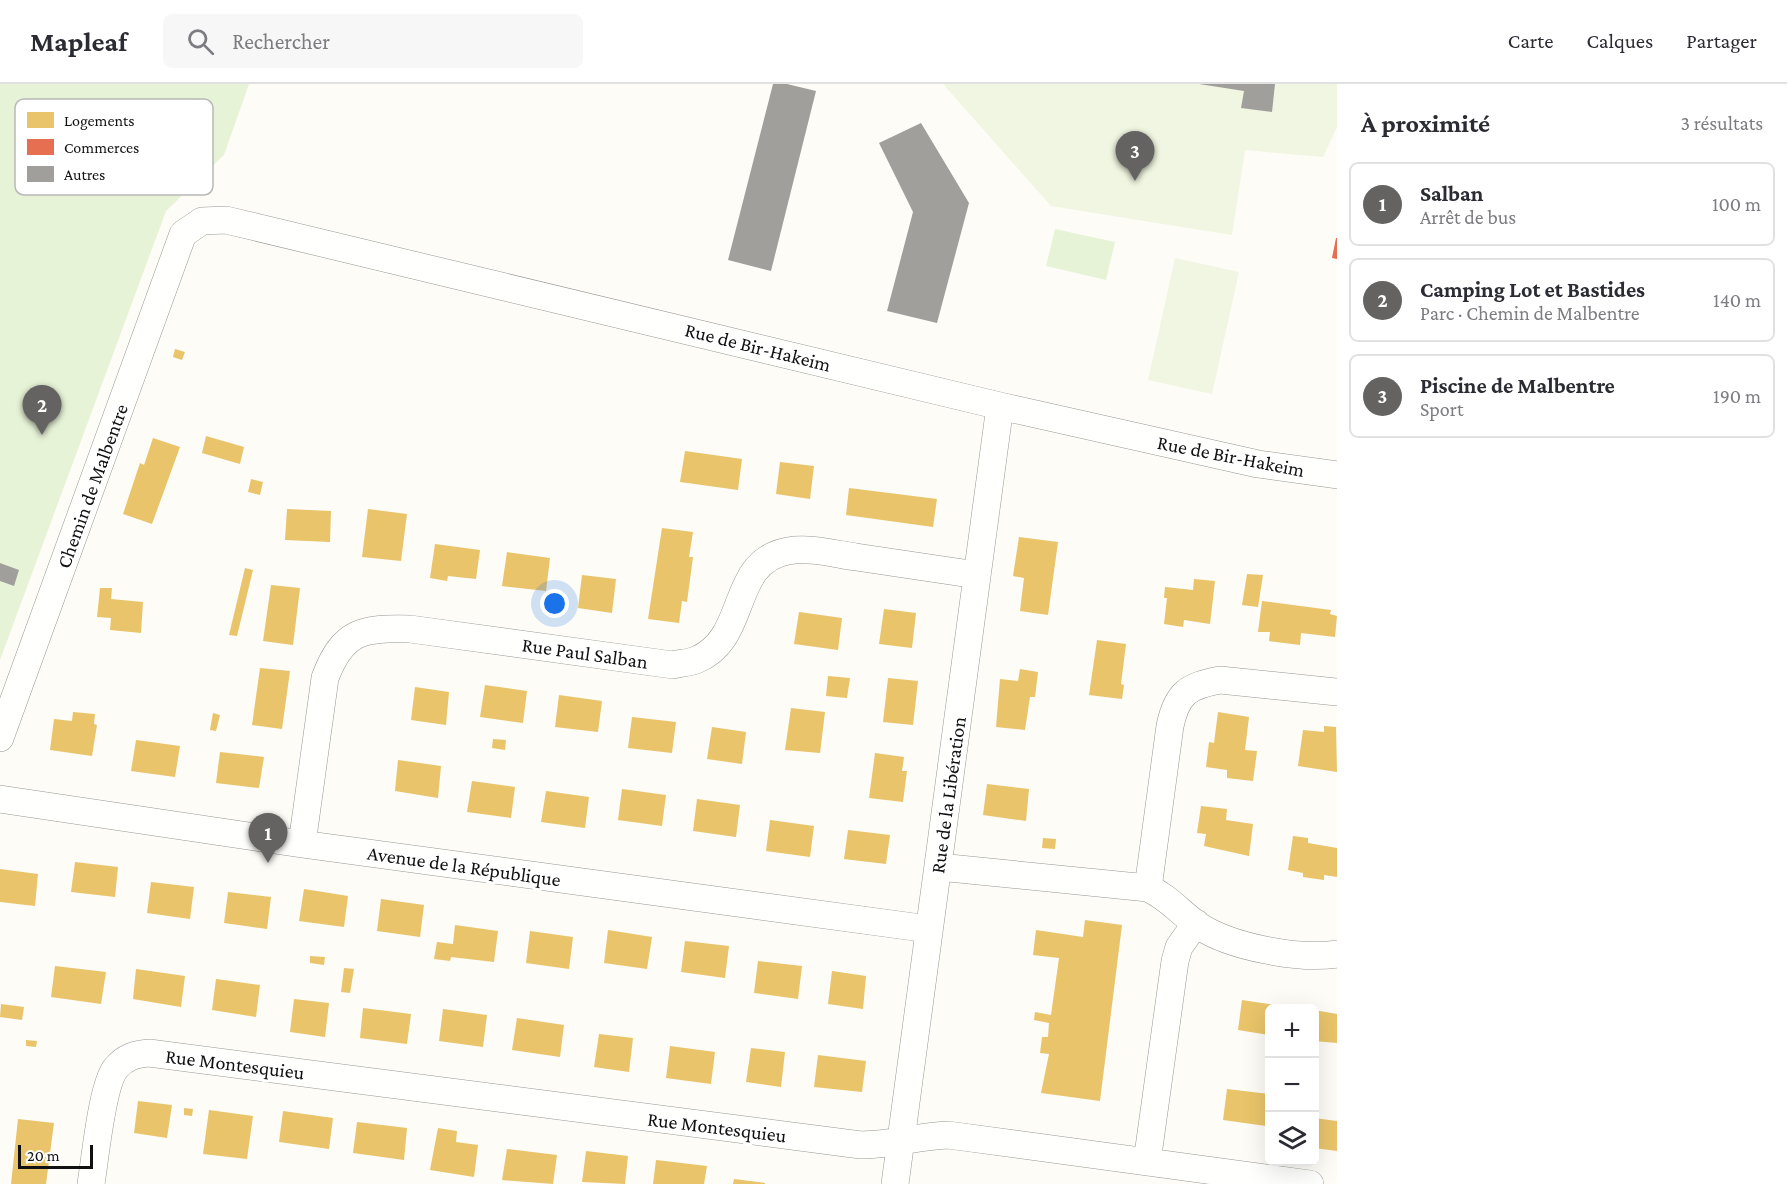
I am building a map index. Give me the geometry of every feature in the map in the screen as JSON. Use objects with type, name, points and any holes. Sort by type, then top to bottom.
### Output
[{"type":"street","name":"Rue de Bir-Hakeim","points":[[183,234],[202,221],[226,220],[1000,406],[1258,464],[1337,475]]},
{"type":"street","name":"Chemin de Malbentre","points":[[0,738],[183,234]]},
{"type":"street","name":"Rue de la Libération","points":[[895,1184],[1000,406]]},
{"type":"street","name":"Rue Paul Salban","points":[[302,844],[325,678],[334,655],[349,639],[375,628],[410,630],[673,665],[696,660],[727,635],[738,613],[746,581],[762,563],[787,551],[816,551],[977,576]]},
{"type":"street","points":[[1148,888],[1170,726],[1180,698],[1203,683],[1220,680],[1337,692]]},
{"type":"street","name":"Avenue de la République","points":[[0,799],[302,844],[928,929]]},
{"type":"street","points":[[939,867],[1148,888],[1167,897],[1196,923],[1234,944],[1314,955],[1337,954]]},
{"type":"street","points":[[1147,1161],[1175,962],[1179,947],[1196,923]]},
{"type":"street","name":"Rue Montesquieu","points":[[91,1184],[107,1089],[114,1070],[124,1060],[136,1054],[149,1053],[861,1145],[900,1143],[929,1136],[948,1135],[1310,1184]]},
{"type":"green space","points":[[0,84],[249,84],[224,155],[213,166],[213,99],[15,99],[15,195],[183,195],[166,211],[0,660]]},
{"type":"green space","points":[[943,84],[1337,84],[1337,127],[1323,157],[1245,150],[1232,235],[1051,206]]},
{"type":"green space","points":[[1055,229],[1115,242],[1106,280],[1046,266]]},
{"type":"green space","points":[[1175,258],[1239,272],[1212,394],[1148,380]]},
{"type":"building: Logements","points":[[175,349],[185,352],[182,360],[173,357]]},
{"type":"building: Logements","points":[[206,436],[244,447],[240,464],[202,453]]},
{"type":"building: Logements","points":[[153,438],[180,447],[152,524],[123,514],[140,463],[144,465]]},
{"type":"building: Logements","points":[[685,451],[742,459],[738,490],[680,482]]},
{"type":"building: Logements","points":[[780,462],[814,466],[810,499],[776,494]]},
{"type":"building: Logements","points":[[251,479],[263,482],[260,495],[248,492]]},
{"type":"building: Logements","points":[[849,488],[937,499],[933,527],[846,515]]},
{"type":"building: Logements","points":[[287,509],[331,511],[330,542],[285,540]]},
{"type":"building: Logements","points":[[368,509],[407,514],[401,561],[362,557]]},
{"type":"building: Logements","points":[[662,528],[693,532],[689,557],[693,557],[687,602],[682,601],[679,623],[648,619]]},
{"type":"building: Logements","points":[[1019,537],[1058,542],[1048,615],[1020,611],[1024,578],[1013,576]]},
{"type":"building: Logements","points":[[435,544],[480,550],[476,579],[448,576],[447,581],[430,578]]},
{"type":"building: Logements","points":[[507,552],[550,558],[546,591],[502,586]]},
{"type":"building: Logements","points":[[245,568],[253,570],[237,636],[229,635]]},
{"type":"building: Logements","points":[[1247,574],[1263,575],[1258,607],[1242,605]]},
{"type":"building: Logements","points":[[582,575],[616,579],[612,613],[578,608]]},
{"type":"building: Logements","points":[[1194,579],[1215,581],[1210,624],[1184,620],[1183,627],[1164,624],[1167,598],[1164,598],[1165,587],[1193,590]]},
{"type":"building: Logements","points":[[271,585],[300,588],[293,645],[263,641]]},
{"type":"building: Logements","points":[[100,588],[112,588],[111,599],[143,602],[141,633],[110,630],[111,618],[97,617]]},
{"type":"building: Logements","points":[[1262,601],[1331,610],[1330,614],[1337,616],[1335,637],[1301,633],[1300,645],[1269,641],[1270,632],[1258,632]]},
{"type":"building: Logements","points":[[884,609],[916,613],[912,648],[879,644]]},
{"type":"building: Logements","points":[[799,612],[842,618],[838,650],[794,644]]},
{"type":"building: Logements","points":[[1097,640],[1126,644],[1121,684],[1124,685],[1122,699],[1089,695]]},
{"type":"building: Logements","points":[[260,668],[290,671],[282,729],[252,725]]},
{"type":"building: Logements","points":[[1020,669],[1038,672],[1035,697],[1030,697],[1025,730],[996,727],[1000,679],[1018,681]]},
{"type":"building: Logements","points":[[828,676],[850,678],[847,698],[826,696]]},
{"type":"building: Logements","points":[[888,678],[918,681],[913,725],[883,722]]},
{"type":"building: Logements","points":[[485,685],[527,691],[523,723],[480,717]]},
{"type":"building: Logements","points":[[415,687],[449,692],[446,725],[411,720]]},
{"type":"building: Logements","points":[[559,695],[602,701],[598,732],[555,727]]},
{"type":"building: Logements","points":[[791,708],[825,712],[820,753],[785,750]]},
{"type":"building: Logements","points":[[73,712],[95,714],[94,724],[97,725],[92,756],[50,750],[54,719],[72,721]]},
{"type":"building: Logements","points":[[1218,712],[1249,717],[1245,750],[1257,751],[1253,781],[1227,778],[1227,770],[1206,767],[1209,742],[1214,743]]},
{"type":"building: Logements","points":[[213,713],[220,715],[216,731],[210,730]]},
{"type":"building: Logements","points":[[632,717],[676,722],[672,753],[628,748]]},
{"type":"building: Logements","points":[[1324,726],[1336,727],[1337,772],[1298,766],[1303,730],[1324,732]]},
{"type":"building: Logements","points":[[712,727],[746,732],[742,764],[707,759]]},
{"type":"building: Logements","points":[[493,739],[506,740],[505,750],[492,748]]},
{"type":"building: Logements","points":[[136,740],[180,746],[175,777],[131,771]]},
{"type":"building: Logements","points":[[220,752],[264,757],[259,788],[216,783]]},
{"type":"building: Logements","points":[[875,753],[904,757],[902,771],[907,771],[903,802],[869,798]]},
{"type":"building: Logements","points":[[398,760],[441,766],[438,798],[395,791]]},
{"type":"building: Logements","points":[[472,781],[515,787],[511,818],[467,812]]},
{"type":"building: Logements","points":[[987,784],[1029,789],[1026,821],[983,815]]},
{"type":"building: Logements","points":[[622,789],[666,795],[662,826],[618,820]]},
{"type":"building: Logements","points":[[546,791],[589,797],[585,828],[541,822]]},
{"type":"building: Logements","points":[[697,799],[740,805],[736,837],[693,831]]},
{"type":"building: Logements","points":[[1201,806],[1227,809],[1226,820],[1253,824],[1249,856],[1204,846],[1206,834],[1197,833]]},
{"type":"building: Logements","points":[[770,820],[814,826],[810,857],[766,851]]},
{"type":"building: Logements","points":[[848,830],[890,835],[886,864],[844,859]]},
{"type":"building: Logements","points":[[1293,836],[1308,838],[1308,843],[1337,848],[1337,877],[1324,875],[1324,880],[1303,877],[1303,873],[1288,870]]},
{"type":"building: Logements","points":[[1043,838],[1056,839],[1055,849],[1042,848]]},
{"type":"building: Logements","points":[[75,862],[118,867],[115,897],[71,892]]},
{"type":"building: Logements","points":[[0,869],[38,874],[35,906],[0,902]]},
{"type":"building: Logements","points":[[151,882],[194,887],[190,919],[147,913]]},
{"type":"building: Logements","points":[[304,889],[348,896],[344,927],[299,921]]},
{"type":"building: Logements","points":[[228,892],[271,897],[267,929],[224,923]]},
{"type":"building: Logements","points":[[381,899],[424,905],[420,937],[377,931]]},
{"type":"building: Logements","points":[[1085,920],[1122,925],[1100,1101],[1041,1093],[1049,1054],[1040,1053],[1042,1037],[1048,1037],[1049,1023],[1034,1020],[1035,1012],[1051,1015],[1059,958],[1033,955],[1036,930],[1083,937]]},
{"type":"building: Logements","points":[[455,925],[498,931],[494,962],[451,957],[450,961],[434,959],[437,942],[453,944]]},
{"type":"building: Logements","points":[[608,930],[652,937],[647,969],[604,963]]},
{"type":"building: Logements","points":[[530,931],[573,937],[569,969],[526,963]]},
{"type":"building: Logements","points":[[685,941],[729,946],[725,978],[681,972]]},
{"type":"building: Logements","points":[[310,956],[325,957],[324,965],[310,963]]},
{"type":"building: Logements","points":[[758,961],[802,966],[798,999],[754,993]]},
{"type":"building: Logements","points":[[55,966],[106,972],[101,1004],[51,997]]},
{"type":"building: Logements","points":[[344,968],[354,969],[350,993],[341,992]]},
{"type":"building: Logements","points":[[136,969],[185,976],[181,1007],[133,999]]},
{"type":"building: Logements","points":[[832,971],[866,976],[863,1009],[828,1004]]},
{"type":"building: Logements","points":[[216,979],[260,985],[256,1017],[212,1010]]},
{"type":"building: Logements","points":[[294,999],[329,1003],[325,1037],[290,1032]]},
{"type":"building: Logements","points":[[1242,1000],[1269,1004],[1265,1004],[1265,1034],[1238,1030]]},
{"type":"building: Logements","points":[[1,1004],[24,1007],[22,1020],[0,1017]]},
{"type":"building: Logements","points":[[363,1008],[411,1014],[407,1044],[360,1038]]},
{"type":"building: Logements","points":[[443,1009],[487,1015],[483,1047],[439,1041]]},
{"type":"building: Logements","points":[[1319,1011],[1337,1014],[1337,1043],[1319,1041]]},
{"type":"building: Logements","points":[[517,1018],[564,1025],[560,1057],[512,1050]]},
{"type":"building: Logements","points":[[599,1034],[633,1038],[629,1072],[594,1067]]},
{"type":"building: Logements","points":[[26,1040],[37,1041],[36,1047],[26,1046]]},
{"type":"building: Logements","points":[[670,1046],[715,1052],[711,1084],[666,1078]]},
{"type":"building: Logements","points":[[751,1048],[785,1052],[781,1087],[746,1082]]},
{"type":"building: Logements","points":[[818,1055],[866,1061],[862,1092],[814,1087]]},
{"type":"building: Logements","points":[[1227,1089],[1265,1094],[1265,1126],[1223,1120]]},
{"type":"building: Logements","points":[[138,1101],[172,1105],[167,1138],[134,1133]]},
{"type":"building: Logements","points":[[184,1108],[193,1109],[192,1116],[184,1115]]},
{"type":"building: Logements","points":[[209,1110],[253,1116],[247,1159],[203,1154]]},
{"type":"building: Logements","points":[[283,1111],[333,1118],[329,1149],[279,1142]]},
{"type":"building: Logements","points":[[18,1119],[54,1123],[46,1184],[11,1184]]},
{"type":"building: Logements","points":[[1319,1119],[1337,1121],[1337,1151],[1319,1149]]},
{"type":"building: Logements","points":[[357,1122],[407,1128],[404,1160],[353,1153]]},
{"type":"building: Logements","points":[[438,1128],[457,1131],[456,1142],[478,1145],[474,1177],[430,1170]]},
{"type":"building: Logements","points":[[507,1149],[557,1155],[553,1184],[502,1180]]},
{"type":"building: Logements","points":[[586,1151],[628,1156],[625,1184],[582,1182]]},
{"type":"building: Logements","points":[[656,1160],[707,1166],[704,1184],[653,1184]]},
{"type":"building: Logements","points":[[734,1179],[765,1183],[765,1184],[733,1184]]},
{"type":"building: Commerces","points":[[1337,238],[1337,259],[1332,258]]},
{"type":"building: Autres","points":[[773,84],[787,84],[816,91],[771,271],[728,260]]},
{"type":"building: Autres","points":[[1199,84],[1275,84],[1272,112],[1241,108],[1244,91]]},
{"type":"building: Autres","points":[[921,123],[969,203],[937,323],[887,311],[913,212],[879,143]]},
{"type":"building: Autres","points":[[0,563],[19,570],[14,586],[0,581]]},
{"type":"place","name":"Piscine de Malbentre","points":[[1135,181]]},
{"type":"place","name":"Camping Lot et Bastides","points":[[42,435]]},
{"type":"place","name":"Salban","points":[[268,863]]}]
